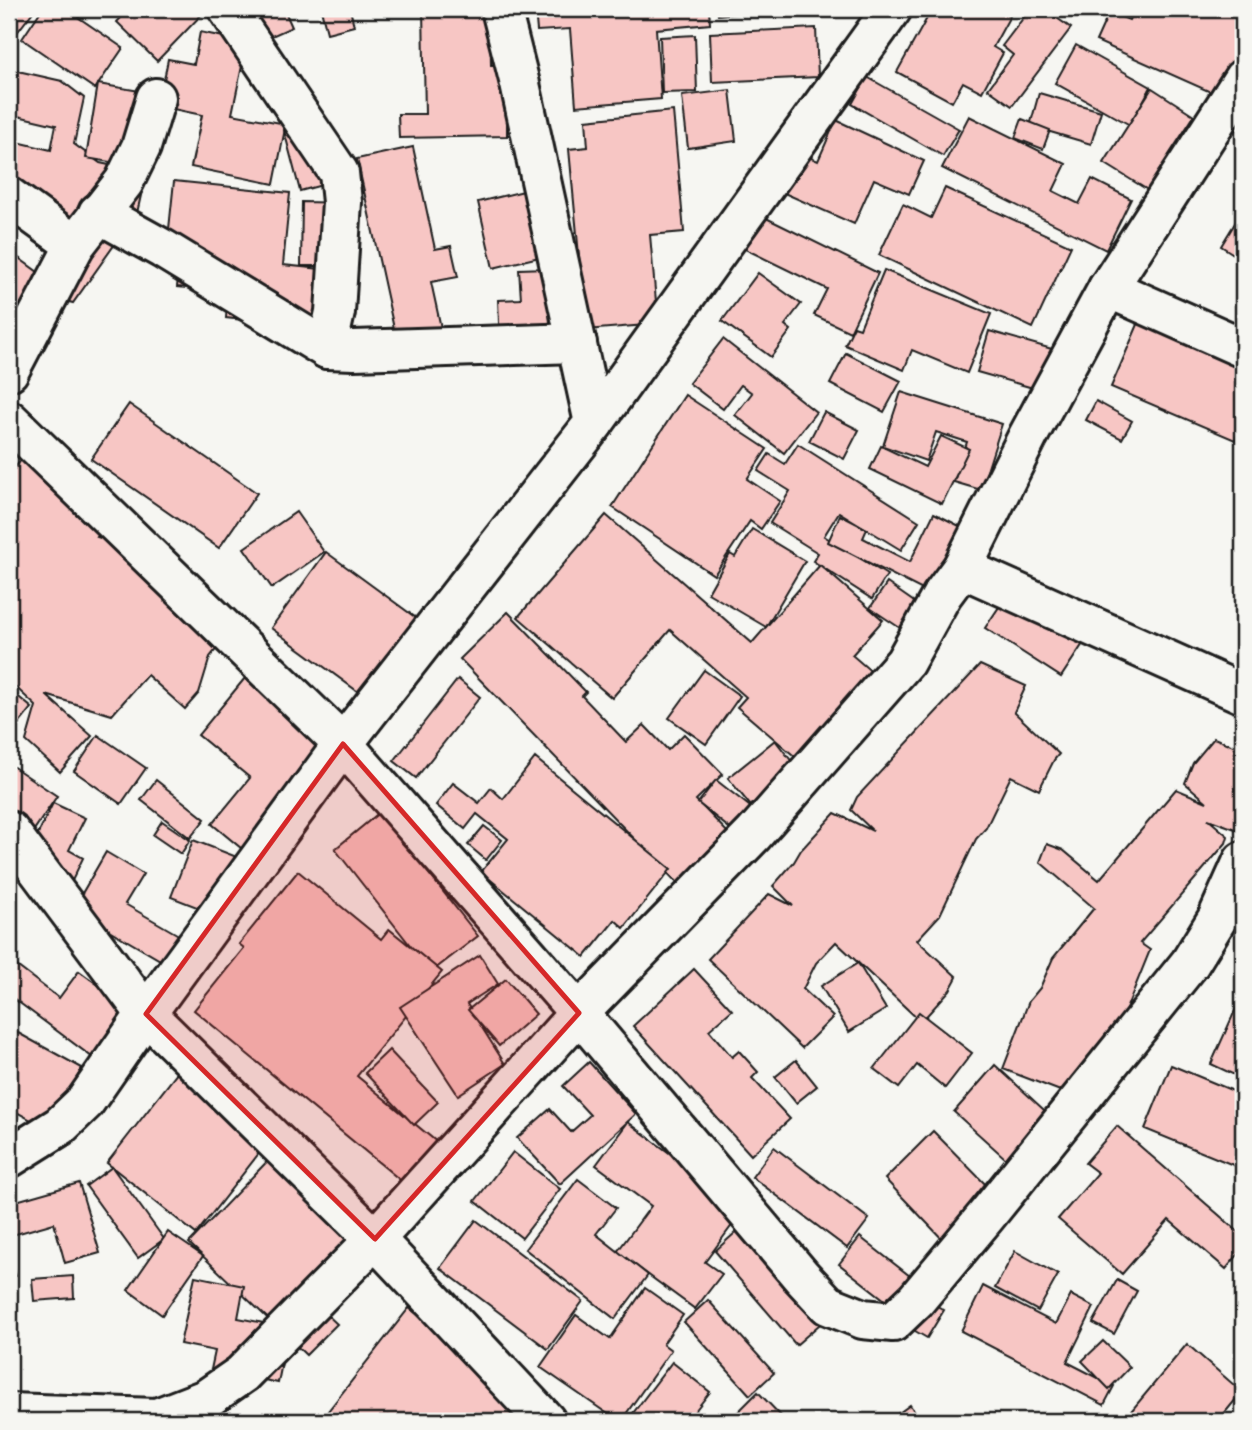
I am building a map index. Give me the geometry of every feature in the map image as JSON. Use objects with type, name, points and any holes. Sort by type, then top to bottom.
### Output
[{"type":"street","points":[[228,9],[339,173],[342,202],[337,285],[335,313],[327,349]]},
{"type":"street","points":[[501,9],[594,423]]},
{"type":"street","points":[[9,1158],[60,1126],[85,1102],[343,744],[594,423],[892,9]]},
{"type":"street","points":[[9,1413],[157,1418],[206,1399],[242,1374],[374,1239],[579,1013],[754,834],[905,662],[961,568],[1108,288],[1243,79]]},
{"type":"street","points":[[9,371],[75,245],[124,182],[141,147],[156,97]]},
{"type":"street","points":[[9,197],[75,245]]},
{"type":"street","points":[[98,213],[163,249],[327,349],[354,351],[578,343]]},
{"type":"street","points":[[1108,288],[1243,348]]},
{"type":"street","points":[[9,420],[343,744],[579,1013],[828,1305],[863,1319],[893,1322],[916,1300],[987,1215],[1190,963],[1217,919],[1243,861]]},
{"type":"street","points":[[961,568],[1243,694]]},
{"type":"street","points":[[9,831],[146,1014],[374,1239],[545,1421]]},
{"type":"highlighted area","points":[[343,744],[579,1013],[375,1239],[146,1014]]},
{"type":"building","points":[[9,9],[35,9],[9,43]]},
{"type":"building","points":[[42,9],[66,9],[123,48],[95,89],[22,39]]},
{"type":"building","points":[[129,9],[207,9],[157,61],[117,22]]},
{"type":"building","points":[[251,9],[284,9],[292,27],[265,39]]},
{"type":"building","points":[[321,9],[350,9],[354,26],[327,33]]},
{"type":"building","points":[[423,9],[490,9],[491,65],[515,65],[507,101],[507,136],[399,138],[398,114],[425,114]]},
{"type":"building","points":[[535,9],[709,9],[710,24],[656,29],[661,99],[576,106],[570,29],[537,31]]},
{"type":"building","points":[[717,9],[783,9],[718,15]]},
{"type":"building","points":[[932,9],[997,9],[1010,16],[993,47],[1003,53],[982,92],[963,82],[952,102],[897,72]]},
{"type":"building","points":[[1030,9],[1044,9],[1071,28],[1012,106],[988,89],[1013,55],[1002,46]]},
{"type":"building","points":[[1134,9],[1243,9],[1243,78],[1233,102],[1096,41],[1109,12],[1129,20]]},
{"type":"building","points":[[816,28],[818,77],[712,82],[710,33]]},
{"type":"building","points":[[200,32],[247,42],[232,114],[286,124],[274,184],[191,167],[202,115],[159,106],[168,59],[194,64]]},
{"type":"building","points":[[695,35],[697,92],[662,93],[660,37]]},
{"type":"building","points":[[1076,45],[1151,87],[1130,125],[1055,83]]},
{"type":"building","points":[[9,69],[62,81],[84,98],[74,144],[100,163],[146,173],[137,213],[73,303],[58,299],[50,335],[38,352],[9,330],[9,251],[45,277],[51,253],[33,240],[39,213],[9,206],[9,140],[51,150],[56,125],[9,114]]},
{"type":"building","points":[[867,77],[959,129],[943,156],[852,104]]},
{"type":"building","points":[[98,84],[158,94],[146,168],[86,158]]},
{"type":"building","points":[[272,85],[348,178],[300,191]]},
{"type":"building","points":[[1152,88],[1214,128],[1167,202],[1104,163]]},
{"type":"building","points":[[730,90],[736,141],[688,148],[682,96]]},
{"type":"building","points":[[1039,93],[1101,111],[1091,144],[1030,126]]},
{"type":"building","points":[[673,111],[684,232],[650,235],[658,324],[586,330],[569,149],[588,147],[586,120]]},
{"type":"building","points":[[969,116],[1066,164],[1053,191],[1079,204],[1092,179],[1131,199],[1106,250],[942,168]]},
{"type":"building","points":[[1022,119],[1050,130],[1043,149],[1015,138]]},
{"type":"building","points":[[836,120],[924,161],[909,194],[874,179],[854,224],[784,193],[802,154],[818,161]]},
{"type":"building","points":[[413,147],[435,249],[451,246],[458,277],[431,282],[443,337],[398,347],[357,159]]},
{"type":"building","points":[[174,181],[290,193],[283,265],[351,272],[345,331],[226,318],[228,292],[177,287],[180,259],[166,258]]},
{"type":"building","points":[[945,188],[1071,246],[1033,328],[879,255],[903,204],[931,218]]},
{"type":"building","points":[[532,189],[548,255],[493,268],[478,202]]},
{"type":"building","points":[[302,202],[348,203],[347,266],[301,266]]},
{"type":"building","points":[[1243,210],[1243,260],[1221,246]]},
{"type":"building","points":[[760,215],[878,273],[850,332],[814,315],[827,289],[743,248]]},
{"type":"building","points":[[547,268],[551,343],[500,345],[498,300],[521,299],[519,269]]},
{"type":"building","points":[[884,270],[991,314],[967,373],[912,350],[904,370],[845,345],[854,326],[860,328]]},
{"type":"building","points":[[758,273],[801,304],[785,325],[791,330],[771,357],[722,321]]},
{"type":"building","points":[[1145,308],[1243,351],[1243,422],[1235,440],[1111,387]]},
{"type":"building","points":[[989,331],[1052,349],[1040,390],[977,372]]},
{"type":"building","points":[[723,339],[816,412],[784,453],[735,415],[752,393],[741,385],[723,409],[689,383]]},
{"type":"building","points":[[846,353],[901,381],[884,412],[830,384]]},
{"type":"building","points":[[901,392],[1002,424],[981,490],[954,482],[967,442],[936,432],[926,461],[883,446]]},
{"type":"building","points":[[685,395],[767,449],[747,479],[780,501],[761,529],[750,521],[714,575],[612,507]]},
{"type":"building","points":[[1096,401],[1132,421],[1122,439],[1086,420]]},
{"type":"building","points":[[129,404],[257,493],[219,548],[91,459]]},
{"type":"building","points":[[824,412],[859,430],[844,459],[809,441]]},
{"type":"building","points":[[941,436],[969,449],[942,504],[870,469],[881,446],[925,467]]},
{"type":"building","points":[[798,444],[919,521],[901,550],[839,512],[824,536],[887,575],[872,599],[813,561],[818,553],[770,523],[790,491],[758,471],[769,454],[785,464]]},
{"type":"building","points":[[23,458],[103,529],[97,537],[107,540],[222,642],[210,657],[199,693],[185,709],[147,675],[112,715],[46,695],[92,736],[60,772],[26,741],[36,706],[9,681],[9,474]]},
{"type":"building","points":[[296,512],[324,552],[272,588],[244,548]]},
{"type":"building","points":[[934,513],[981,537],[948,603],[828,542],[840,515],[867,529],[863,538],[910,562]]},
{"type":"building","points":[[606,515],[752,643],[820,565],[883,620],[852,655],[881,680],[806,766],[737,707],[746,697],[670,630],[612,698],[518,617]]},
{"type":"building","points":[[752,529],[805,561],[766,627],[708,593],[730,554],[735,557]]},
{"type":"building","points":[[326,552],[423,623],[368,699],[271,628]]},
{"type":"building","points":[[1021,574],[1096,624],[1061,677],[985,628]]},
{"type":"building","points":[[887,583],[917,604],[900,628],[870,608]]},
{"type":"building","points":[[508,612],[586,692],[582,696],[626,742],[644,725],[668,750],[684,734],[723,774],[696,800],[735,840],[685,891],[460,659]]},
{"type":"building","points":[[980,665],[1026,686],[1014,712],[1059,754],[1039,790],[1011,776],[986,828],[976,839],[940,915],[917,940],[957,977],[950,990],[921,1022],[836,942],[816,963],[803,989],[833,1017],[802,1048],[708,959],[769,894],[793,906],[773,886],[835,813],[873,831],[851,810],[857,797]]},
{"type":"building","points":[[704,670],[740,696],[706,744],[669,718]]},
{"type":"building","points":[[245,678],[335,753],[259,863],[212,824],[250,778],[198,735]]},
{"type":"building","points":[[458,679],[480,697],[416,778],[394,761]]},
{"type":"building","points":[[9,689],[32,708],[11,734],[9,732]]},
{"type":"building","points":[[98,735],[146,768],[121,804],[74,771]]},
{"type":"building","points":[[1214,738],[1243,750],[1243,824],[1238,830],[1208,819],[1228,836],[1226,843],[1140,943],[1150,950],[1114,1039],[1068,1094],[1003,1069],[1029,1001],[1040,988],[1053,958],[1094,908],[1040,862],[1047,844],[1063,850],[1099,880],[1176,789],[1207,802],[1185,783],[1193,763]]},
{"type":"building","points":[[775,740],[800,772],[754,810],[728,778]]},
{"type":"building","points":[[535,758],[671,869],[624,928],[615,920],[585,957],[481,872],[508,839],[477,814],[465,829],[436,805],[453,783],[479,803],[491,788],[503,799]]},
{"type":"building","points":[[9,764],[57,796],[32,833],[9,818]]},
{"type":"building","points":[[156,780],[205,819],[190,838],[141,800]]},
{"type":"building","points":[[716,780],[772,824],[754,848],[698,803]]},
{"type":"building","points":[[53,803],[85,818],[69,850],[83,858],[71,883],[25,860]]},
{"type":"building","points":[[380,812],[478,936],[431,972],[335,849]]},
{"type":"building","points":[[162,821],[190,840],[181,854],[153,835]]},
{"type":"building","points":[[484,826],[502,840],[486,860],[468,845]]},
{"type":"building","points":[[193,840],[242,859],[220,916],[171,897]]},
{"type":"building","points":[[106,852],[143,874],[125,904],[189,941],[174,968],[73,909]]},
{"type":"building","points":[[298,871],[381,939],[389,929],[442,972],[357,1076],[438,1143],[405,1184],[194,1010],[244,948],[239,944]]},
{"type":"building","points":[[480,955],[498,984],[467,1004],[505,1064],[458,1095],[400,1007]]},
{"type":"building","points":[[9,960],[59,998],[79,971],[141,1016],[104,1066],[9,995]]},
{"type":"building","points":[[858,963],[886,1009],[849,1032],[821,986]]},
{"type":"building","points":[[694,969],[732,1010],[709,1030],[732,1057],[739,1051],[758,1072],[752,1078],[790,1119],[751,1155],[633,1026]]},
{"type":"building","points":[[506,979],[536,1014],[499,1046],[468,1010]]},
{"type":"building","points":[[1243,993],[1243,1079],[1211,1064]]},
{"type":"building","points":[[919,1012],[972,1053],[945,1088],[917,1065],[899,1088],[874,1069]]},
{"type":"building","points":[[9,1028],[82,1068],[49,1130],[9,1108]]},
{"type":"building","points":[[389,1050],[438,1102],[414,1125],[365,1073]]},
{"type":"building","points":[[796,1060],[817,1086],[796,1103],[775,1077]]},
{"type":"building","points":[[589,1062],[636,1114],[560,1184],[517,1138],[550,1109],[571,1132],[590,1115],[563,1086]]},
{"type":"building","points":[[995,1065],[1067,1131],[1026,1177],[954,1112]]},
{"type":"building","points":[[1171,1065],[1243,1095],[1243,1169],[1145,1129]]},
{"type":"building","points":[[178,1072],[267,1143],[196,1234],[107,1163]]},
{"type":"building","points":[[628,1122],[744,1209],[705,1262],[722,1274],[695,1309],[617,1252],[651,1206],[596,1165]]},
{"type":"building","points":[[1117,1126],[1243,1236],[1243,1249],[1226,1269],[1169,1220],[1122,1274],[1058,1219],[1098,1173],[1085,1163]]},
{"type":"building","points":[[933,1131],[996,1195],[946,1243],[885,1179]]},
{"type":"building","points":[[774,1147],[869,1219],[847,1248],[752,1177]]},
{"type":"building","points":[[278,1150],[379,1249],[321,1309],[337,1324],[306,1355],[189,1243]]},
{"type":"building","points":[[513,1152],[560,1189],[522,1238],[475,1201]]},
{"type":"building","points":[[112,1167],[164,1239],[138,1258],[86,1186]]},
{"type":"building","points":[[578,1179],[616,1208],[596,1234],[648,1275],[615,1319],[525,1249]]},
{"type":"building","points":[[79,1183],[100,1253],[65,1263],[54,1223],[9,1236],[9,1203]]},
{"type":"building","points":[[476,1220],[583,1301],[548,1349],[440,1268]]},
{"type":"building","points":[[745,1224],[827,1318],[796,1345],[715,1251]]},
{"type":"building","points":[[168,1232],[203,1256],[162,1315],[128,1290]]},
{"type":"building","points":[[860,1237],[915,1280],[894,1307],[839,1264]]},
{"type":"building","points":[[9,1251],[16,1276],[9,1278]]},
{"type":"building","points":[[1015,1251],[1058,1275],[1038,1311],[995,1288]]},
{"type":"building","points":[[73,1276],[74,1298],[34,1301],[32,1279]]},
{"type":"building","points":[[195,1276],[244,1286],[238,1318],[289,1328],[278,1383],[246,1376],[209,1379],[215,1351],[180,1344]]},
{"type":"building","points":[[1117,1280],[1137,1291],[1114,1334],[1093,1323]]},
{"type":"building","points":[[983,1286],[1056,1324],[1071,1295],[1094,1307],[1067,1362],[1114,1386],[1104,1405],[961,1331]]},
{"type":"building","points":[[645,1288],[683,1315],[663,1344],[671,1350],[621,1421],[618,1421],[540,1367],[576,1315],[610,1339]]},
{"type":"building","points":[[708,1300],[774,1373],[750,1395],[684,1322]]},
{"type":"building","points":[[927,1300],[944,1310],[927,1338],[910,1328]]},
{"type":"building","points":[[409,1308],[526,1400],[509,1421],[395,1421],[388,1416],[384,1421],[321,1420]]},
{"type":"building","points":[[1103,1341],[1130,1367],[1109,1389],[1082,1361]]},
{"type":"building","points":[[1187,1344],[1242,1392],[1218,1421],[1134,1421],[1127,1416]]},
{"type":"building","points":[[672,1362],[710,1392],[687,1421],[627,1421]]},
{"type":"building","points":[[758,1392],[786,1421],[729,1421]]},
{"type":"building","points":[[910,1405],[921,1421],[888,1421]]}]
